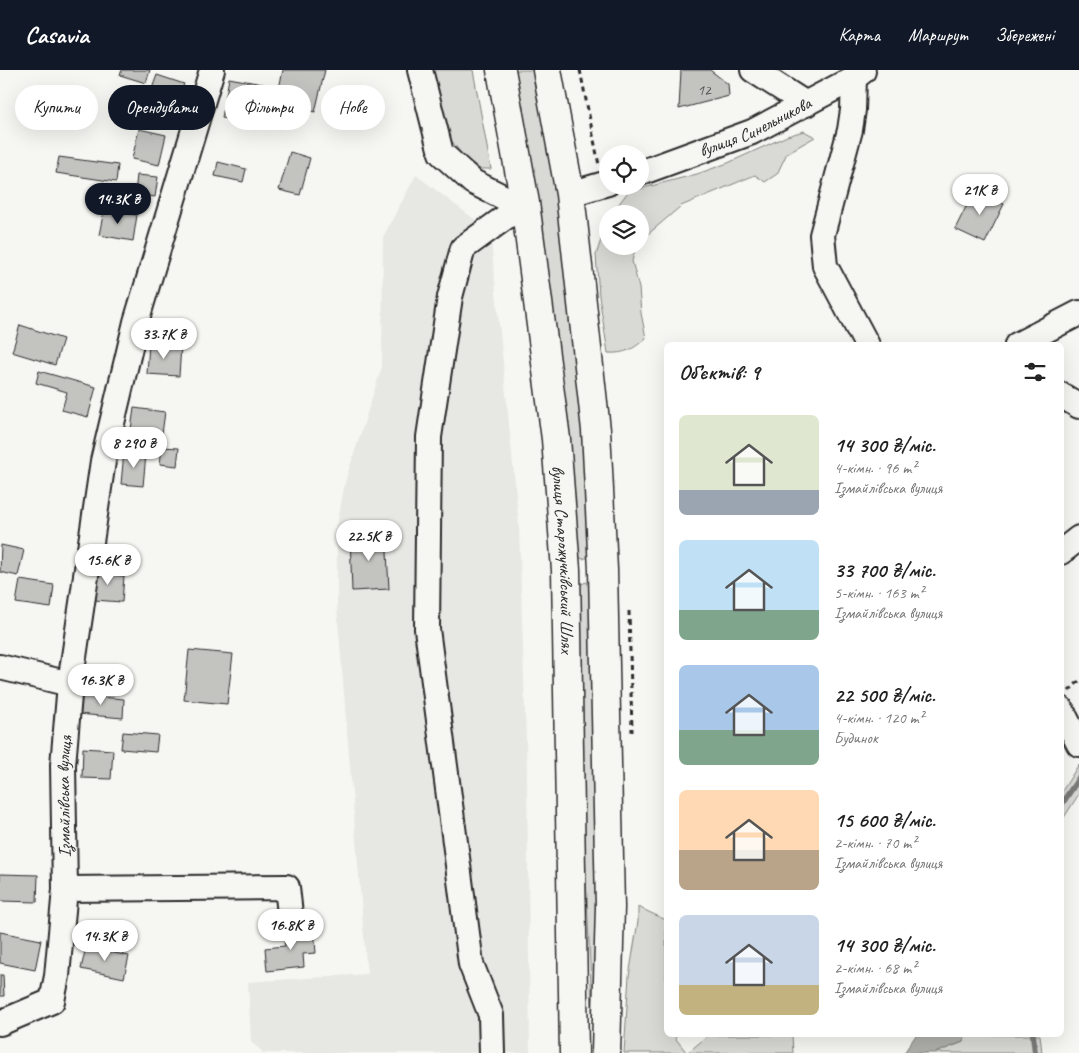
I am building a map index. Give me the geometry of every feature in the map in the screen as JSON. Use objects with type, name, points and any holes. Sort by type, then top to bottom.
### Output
[{"type":"main road","name":"вулиця Старожучківський Шлях","points":[[501,70],[525,203],[556,439],[566,570],[574,1053]]},
{"type":"main road","points":[[547,70],[570,194],[596,430],[603,570],[610,907],[606,1053]]},
{"type":"main road","points":[[566,570],[603,570]]},
{"type":"street","name":"Ізмайлівська вулиця","points":[[0,1023],[52,1001],[57,976],[65,889],[62,765],[70,684],[103,461],[136,322],[212,70]]},
{"type":"street","points":[[420,70],[441,153],[472,182],[509,200],[525,203]]},
{"type":"street","points":[[753,70],[806,104]]},
{"type":"street","points":[[859,74],[850,130],[822,235],[825,266],[865,342]]},
{"type":"street","name":"вулиця Синельникова","points":[[649,170],[752,132],[859,74]]},
{"type":"street","points":[[570,194],[599,185]]},
{"type":"street","points":[[492,1053],[491,1015],[471,964],[427,629],[429,437],[450,298],[463,248],[525,203]]},
{"type":"street","points":[[1023,342],[1079,313]]},
{"type":"street","points":[[1064,397],[1079,406]]},
{"type":"street","points":[[1064,550],[1079,538]]},
{"type":"street","points":[[0,667],[70,684]]},
{"type":"street","points":[[1064,715],[1079,744]]},
{"type":"street","points":[[65,889],[287,887],[290,914]]},
{"type":"path","points":[[580,70],[599,156]]},
{"type":"shaded area","points":[[432,70],[473,70],[491,169],[480,169],[463,156],[451,140],[441,120]]},
{"type":"shaded area","points":[[511,70],[535,70],[557,193],[584,428],[594,555],[583,559],[572,554]]},
{"type":"shaded area","points":[[804,131],[815,137],[787,153],[777,174],[765,182],[755,175],[681,206],[649,233],[649,205],[618,205],[626,195],[649,195],[649,187],[697,174],[728,163],[787,136]]},
{"type":"shaded area","points":[[416,175],[490,231],[519,526],[527,773],[530,1053],[264,1053],[251,1042],[248,982],[367,974],[337,608],[337,526],[345,482],[382,367],[383,237]]},
{"type":"shaded area","points":[[599,246],[599,255],[634,255],[632,261],[639,288],[646,338],[629,350],[619,353],[608,353],[599,296],[596,255]]},
{"type":"shaded area","points":[[586,582],[597,590],[621,905],[594,1053],[573,588]]},
{"type":"shaded area","points":[[1079,764],[1079,794],[1064,817],[1064,788]]},
{"type":"shaded area","points":[[638,907],[664,919],[664,1037],[676,1037],[687,1053],[624,1053],[629,976],[638,921]]},
{"type":"shaded area","points":[[707,1037],[792,1037],[793,1053],[687,1053]]},
{"type":"shaded area","points":[[915,1037],[964,1037],[963,1042],[935,1053],[904,1053]]},
{"type":"shaded area","points":[[964,1037],[1040,1037],[1042,1053],[935,1053],[963,1042]]},
{"type":"building","points":[[122,70],[150,70],[146,83],[120,75]]},
{"type":"building","points":[[283,70],[325,70],[315,112],[311,111],[311,85],[280,85]]},
{"type":"building","points":[[681,70],[710,70],[728,84],[729,96],[679,109]]},
{"type":"building","points":[[157,75],[184,84],[184,85],[153,85]]},
{"type":"building","points":[[229,78],[268,85],[228,85]]},
{"type":"building","points":[[225,101],[225,119],[222,118]]},
{"type":"building","points":[[139,130],[166,135],[159,165],[132,159]]},
{"type":"building","points":[[290,152],[310,158],[300,195],[279,190]]},
{"type":"building","points":[[59,157],[118,165],[116,182],[56,173]]},
{"type":"building","points":[[218,162],[246,169],[243,182],[215,176]]},
{"type":"building","points":[[137,175],[158,177],[155,197],[135,194]]},
{"type":"building","points":[[975,189],[1004,204],[985,243],[955,229]]},
{"type":"building","points":[[104,210],[137,215],[133,241],[99,235]]},
{"type":"building","points":[[20,325],[63,339],[55,365],[12,352]]},
{"type":"building","points":[[149,343],[181,346],[179,376],[147,374]]},
{"type":"building","points":[[39,371],[96,387],[88,417],[62,410],[67,392],[36,383]]},
{"type":"building","points":[[134,408],[165,412],[161,441],[130,437]]},
{"type":"building","points":[[162,447],[179,448],[177,466],[160,464]]},
{"type":"building","points":[[124,452],[146,454],[143,486],[121,484]]},
{"type":"building","points":[[386,533],[389,589],[352,591],[350,535]]},
{"type":"building","points":[[1,545],[24,550],[18,576],[0,572]]},
{"type":"building","points":[[96,568],[115,570],[115,575],[124,576],[122,602],[94,600]]},
{"type":"building","points":[[20,580],[54,585],[51,608],[16,603]]},
{"type":"building","points":[[189,650],[233,654],[227,704],[184,700]]},
{"type":"building","points":[[79,695],[124,699],[123,718],[78,714]]},
{"type":"building","points":[[123,732],[158,735],[156,752],[121,749]]},
{"type":"building","points":[[83,748],[113,750],[111,779],[82,778]]},
{"type":"building","points":[[0,874],[38,875],[37,902],[0,901]]},
{"type":"building","points":[[314,929],[316,953],[303,954],[304,967],[267,971],[265,948],[285,946],[283,932]]},
{"type":"building","points":[[0,932],[41,940],[35,970],[0,963]]},
{"type":"building","points":[[86,947],[129,956],[124,978],[81,969]]},
{"type":"building","points":[[0,975],[3,975],[4,996],[0,996]]},
{"type":"waterway","points":[[1064,800],[1079,778]]},
{"type":"waterway","points":[[1033,1037],[1035,1053]]}]
